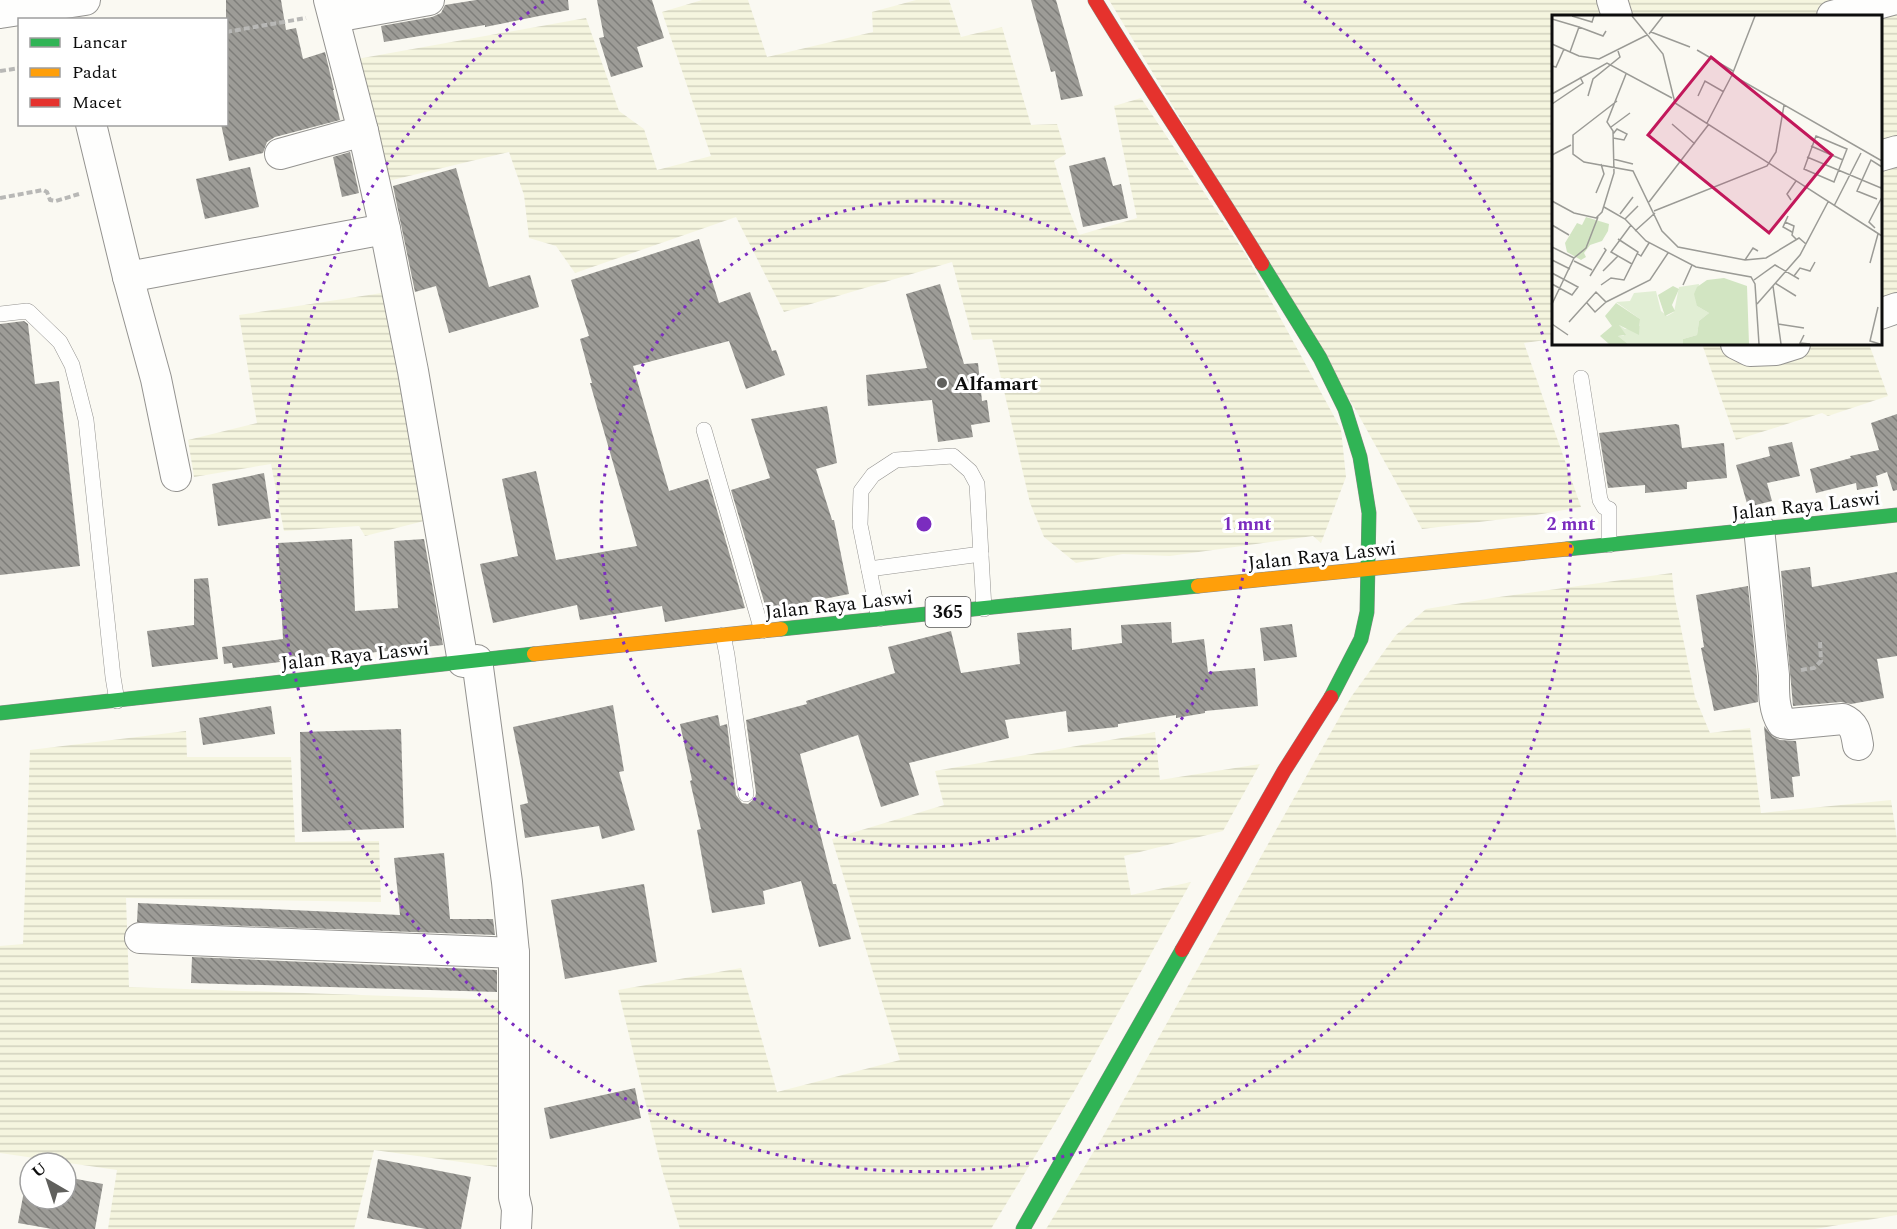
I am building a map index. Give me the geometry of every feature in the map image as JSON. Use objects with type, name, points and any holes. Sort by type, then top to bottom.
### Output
[{"type":"main road","points":[[1023,1229],[1279,780],[1338,685],[1361,639],[1367,612],[1369,513],[1360,457],[1345,409],[1320,358],[1234,217],[1128,55],[1095,0]]},
{"type":"main road","name":"Jalan Raya Laswi","points":[[0,713],[477,660],[1897,515]]},
{"type":"street","points":[[0,13],[85,0]]},
{"type":"street","points":[[429,0],[332,10],[385,229],[413,371],[477,660],[517,947],[514,1186],[517,1219]]},
{"type":"street","points":[[1612,0],[1617,15]]},
{"type":"street","points":[[1836,15],[1892,0]]},
{"type":"street","points":[[91,126],[128,278],[156,378],[176,476]]},
{"type":"street","points":[[280,154],[363,131]]},
{"type":"street","points":[[1882,156],[1897,151]]},
{"type":"street","points":[[128,278],[385,229]]},
{"type":"street","points":[[1882,314],[1897,308]]},
{"type":"street","points":[[1738,345],[1750,351],[1776,350],[1791,345]]},
{"type":"street","points":[[1759,528],[1774,675],[1774,696],[1778,717],[1782,723],[1843,719],[1855,728],[1858,745]]},
{"type":"street","points":[[140,938],[517,947]]},
{"type":"lane","points":[[0,314],[29,312],[60,342],[72,365],[86,420],[117,701]]},
{"type":"lane","points":[[1581,378],[1600,500],[1604,507],[1609,509],[1609,545]]},
{"type":"lane","points":[[704,430],[762,632]]},
{"type":"lane","points":[[879,619],[860,525],[861,491],[873,475],[896,460],[953,456],[970,471],[977,484],[984,609]]},
{"type":"lane","points":[[869,569],[981,554]]},
{"type":"lane","points":[[723,635],[746,794]]},
{"type":"path","points":[[228,32],[332,10]]},
{"type":"path","points":[[0,71],[18,68]]},
{"type":"path","points":[[0,198],[44,190],[51,201]]},
{"type":"path","points":[[1774,675],[1814,668],[1819,665],[1821,661],[1820,641]]},
{"type":"green space","points":[[702,0],[748,0],[767,57],[873,32],[872,12],[916,0],[949,0],[961,37],[1002,27],[1031,125],[1057,124],[1066,154],[1054,161],[1079,235],[1137,218],[1114,106],[1141,98],[1246,255],[1341,429],[1346,477],[1321,543],[1313,536],[1170,556],[1123,554],[1076,563],[1044,537],[1030,503],[992,339],[973,340],[952,262],[784,312],[736,217],[575,273],[556,246],[529,238],[524,195],[509,152],[388,181],[357,59],[586,18],[619,111],[644,129],[657,170],[711,156],[662,12]]},
{"type":"green space","points":[[1109,0],[1897,0],[1897,318],[1882,322],[1882,15],[1552,15],[1552,339],[1524,343],[1581,507],[1422,529],[1358,414]]},
{"type":"green space","points":[[388,292],[428,520],[365,536],[359,526],[284,531],[271,464],[194,477],[188,440],[257,423],[239,315]]},
{"type":"green space","points":[[1702,345],[1869,345],[1888,396],[1828,416],[1822,413],[1736,440]]},
{"type":"green space","points":[[1672,573],[1674,594],[1695,697],[1710,733],[1750,728],[1761,813],[1891,800],[1897,839],[1897,1215],[1815,1229],[1046,1229],[1102,1138],[1351,697],[1396,635],[1426,609]]},
{"type":"green space","points":[[186,731],[187,757],[291,757],[295,842],[379,841],[381,902],[126,898],[129,987],[504,1000],[497,1167],[374,1150],[354,1229],[108,1229],[117,1170],[78,1164],[78,1151],[18,1151],[18,1156],[0,1153],[0,946],[23,944],[30,750]]},
{"type":"green space","points":[[1155,732],[1160,780],[1260,764],[1223,831],[1124,856],[1131,895],[1191,882],[1075,1090],[991,1229],[680,1229],[662,1170],[618,990],[741,968],[777,1092],[900,1060],[832,839],[944,805],[935,771]]},
{"type":"building","points":[[226,0],[281,0],[286,30],[296,28],[303,59],[325,52],[340,120],[275,137],[267,142],[263,153],[229,161],[221,126],[228,126],[228,18],[226,18]]},
{"type":"building","points":[[476,0],[568,0],[569,10],[485,27],[485,25],[384,42],[381,26],[432,17],[441,13],[445,5]]},
{"type":"building","points":[[597,0],[652,0],[664,38],[637,47],[643,67],[611,77],[599,38],[604,37]]},
{"type":"building","points":[[1031,0],[1056,0],[1083,96],[1061,100],[1055,71],[1051,72]]},
{"type":"building","points":[[350,152],[359,193],[342,197],[333,157]]},
{"type":"building","points":[[1105,157],[1113,186],[1121,184],[1128,218],[1083,227],[1069,166]]},
{"type":"building","points":[[250,167],[259,207],[205,219],[196,179]]},
{"type":"building","points":[[456,168],[489,287],[530,275],[539,307],[449,333],[436,286],[415,292],[393,186]]},
{"type":"building","points":[[699,239],[719,303],[750,292],[772,351],[776,350],[785,375],[746,389],[729,341],[633,366],[669,491],[708,479],[745,608],[665,622],[662,606],[580,620],[577,605],[493,623],[480,564],[518,556],[502,479],[536,471],[556,560],[637,546],[590,383],[592,383],[580,339],[589,336],[571,280]]},
{"type":"building","points":[[940,284],[964,364],[978,363],[982,401],[987,400],[990,422],[971,425],[973,437],[938,442],[932,400],[868,406],[866,375],[927,368],[906,294]]},
{"type":"building","points":[[24,321],[28,324],[35,384],[59,381],[80,566],[0,575],[0,324]]},
{"type":"building","points":[[827,406],[837,463],[816,469],[832,520],[834,520],[849,594],[773,609],[772,603],[765,605],[731,490],[770,478],[751,419]]},
{"type":"building","points":[[1897,414],[1897,490],[1893,491],[1887,472],[1876,476],[1878,486],[1857,490],[1856,483],[1816,493],[1810,469],[1851,458],[1850,456],[1879,450],[1871,423]]},
{"type":"building","points":[[1679,425],[1682,448],[1724,443],[1727,478],[1687,482],[1687,489],[1645,493],[1645,485],[1608,488],[1599,433]]},
{"type":"building","points":[[1792,442],[1800,476],[1767,483],[1772,501],[1748,507],[1736,465],[1770,456],[1768,447]]},
{"type":"building","points":[[264,473],[271,518],[218,526],[212,484]]},
{"type":"building","points":[[352,539],[355,611],[398,608],[394,541],[424,539],[443,645],[279,660],[280,662],[233,668],[232,663],[224,664],[222,647],[283,639],[278,543]]},
{"type":"building","points":[[1810,567],[1812,587],[1897,572],[1897,656],[1877,659],[1884,698],[1851,704],[1841,702],[1793,706],[1781,571]]},
{"type":"building","points":[[208,578],[218,659],[152,667],[147,631],[194,625],[194,579]]},
{"type":"building","points":[[1748,586],[1758,702],[1714,711],[1701,648],[1704,647],[1696,595]]},
{"type":"building","points":[[1171,622],[1172,643],[1204,639],[1208,672],[1255,668],[1258,706],[1205,711],[1205,713],[1176,718],[1176,715],[1118,724],[1118,727],[1068,732],[1066,711],[1005,720],[1009,738],[909,763],[919,795],[881,807],[858,735],[800,754],[833,884],[836,884],[851,939],[819,947],[801,881],[763,891],[765,904],[712,913],[697,830],[701,829],[680,724],[718,715],[720,726],[727,724],[736,795],[742,803],[748,804],[755,798],[756,793],[746,720],[807,704],[806,701],[895,673],[888,647],[951,631],[961,673],[1020,664],[1017,633],[1071,628],[1072,650],[1122,643],[1121,625]]},
{"type":"building","points":[[1292,624],[1297,657],[1264,661],[1260,628]]},
{"type":"building","points":[[613,705],[624,771],[619,772],[635,830],[602,839],[599,826],[525,838],[520,805],[528,803],[513,727]]},
{"type":"building","points":[[271,706],[275,734],[203,745],[199,718]]},
{"type":"building","points":[[1764,726],[1773,737],[1796,741],[1800,776],[1792,777],[1794,797],[1771,799]]},
{"type":"building","points":[[401,729],[404,828],[302,832],[300,732]]},
{"type":"building","points":[[444,853],[450,919],[493,919],[495,935],[137,922],[138,903],[400,915],[394,858]]},
{"type":"building","points":[[644,884],[657,962],[565,979],[551,900]]},
{"type":"building","points":[[192,957],[497,970],[497,992],[191,983]]},
{"type":"building","points":[[635,1088],[641,1118],[550,1139],[544,1108]]},
{"type":"building","points":[[378,1159],[471,1177],[461,1229],[426,1229],[367,1218]]},
{"type":"building","points":[[78,1179],[103,1184],[95,1229],[52,1229],[18,1223],[20,1211],[78,1211]]},
{"type":"traffic: fast","points":[[1262,264],[1320,358],[1345,409],[1360,457],[1369,513],[1367,612],[1361,639],[1331,697]]},
{"type":"traffic: fast","points":[[1567,549],[1897,515]]},
{"type":"traffic: fast","points":[[781,629],[1198,586]]},
{"type":"traffic: fast","points":[[0,713],[534,654]]},
{"type":"traffic: fast","points":[[1023,1229],[1182,950]]},
{"type":"traffic: slow","points":[[1198,586],[1567,549]]},
{"type":"traffic: slow","points":[[534,654],[781,629]]},
{"type":"traffic: jam","points":[[1095,0],[1262,264]]},
{"type":"traffic: jam","points":[[1182,950],[1284,771],[1331,697]]},
{"type":"place","name":"Alfamart","points":[[942,383]]}]
